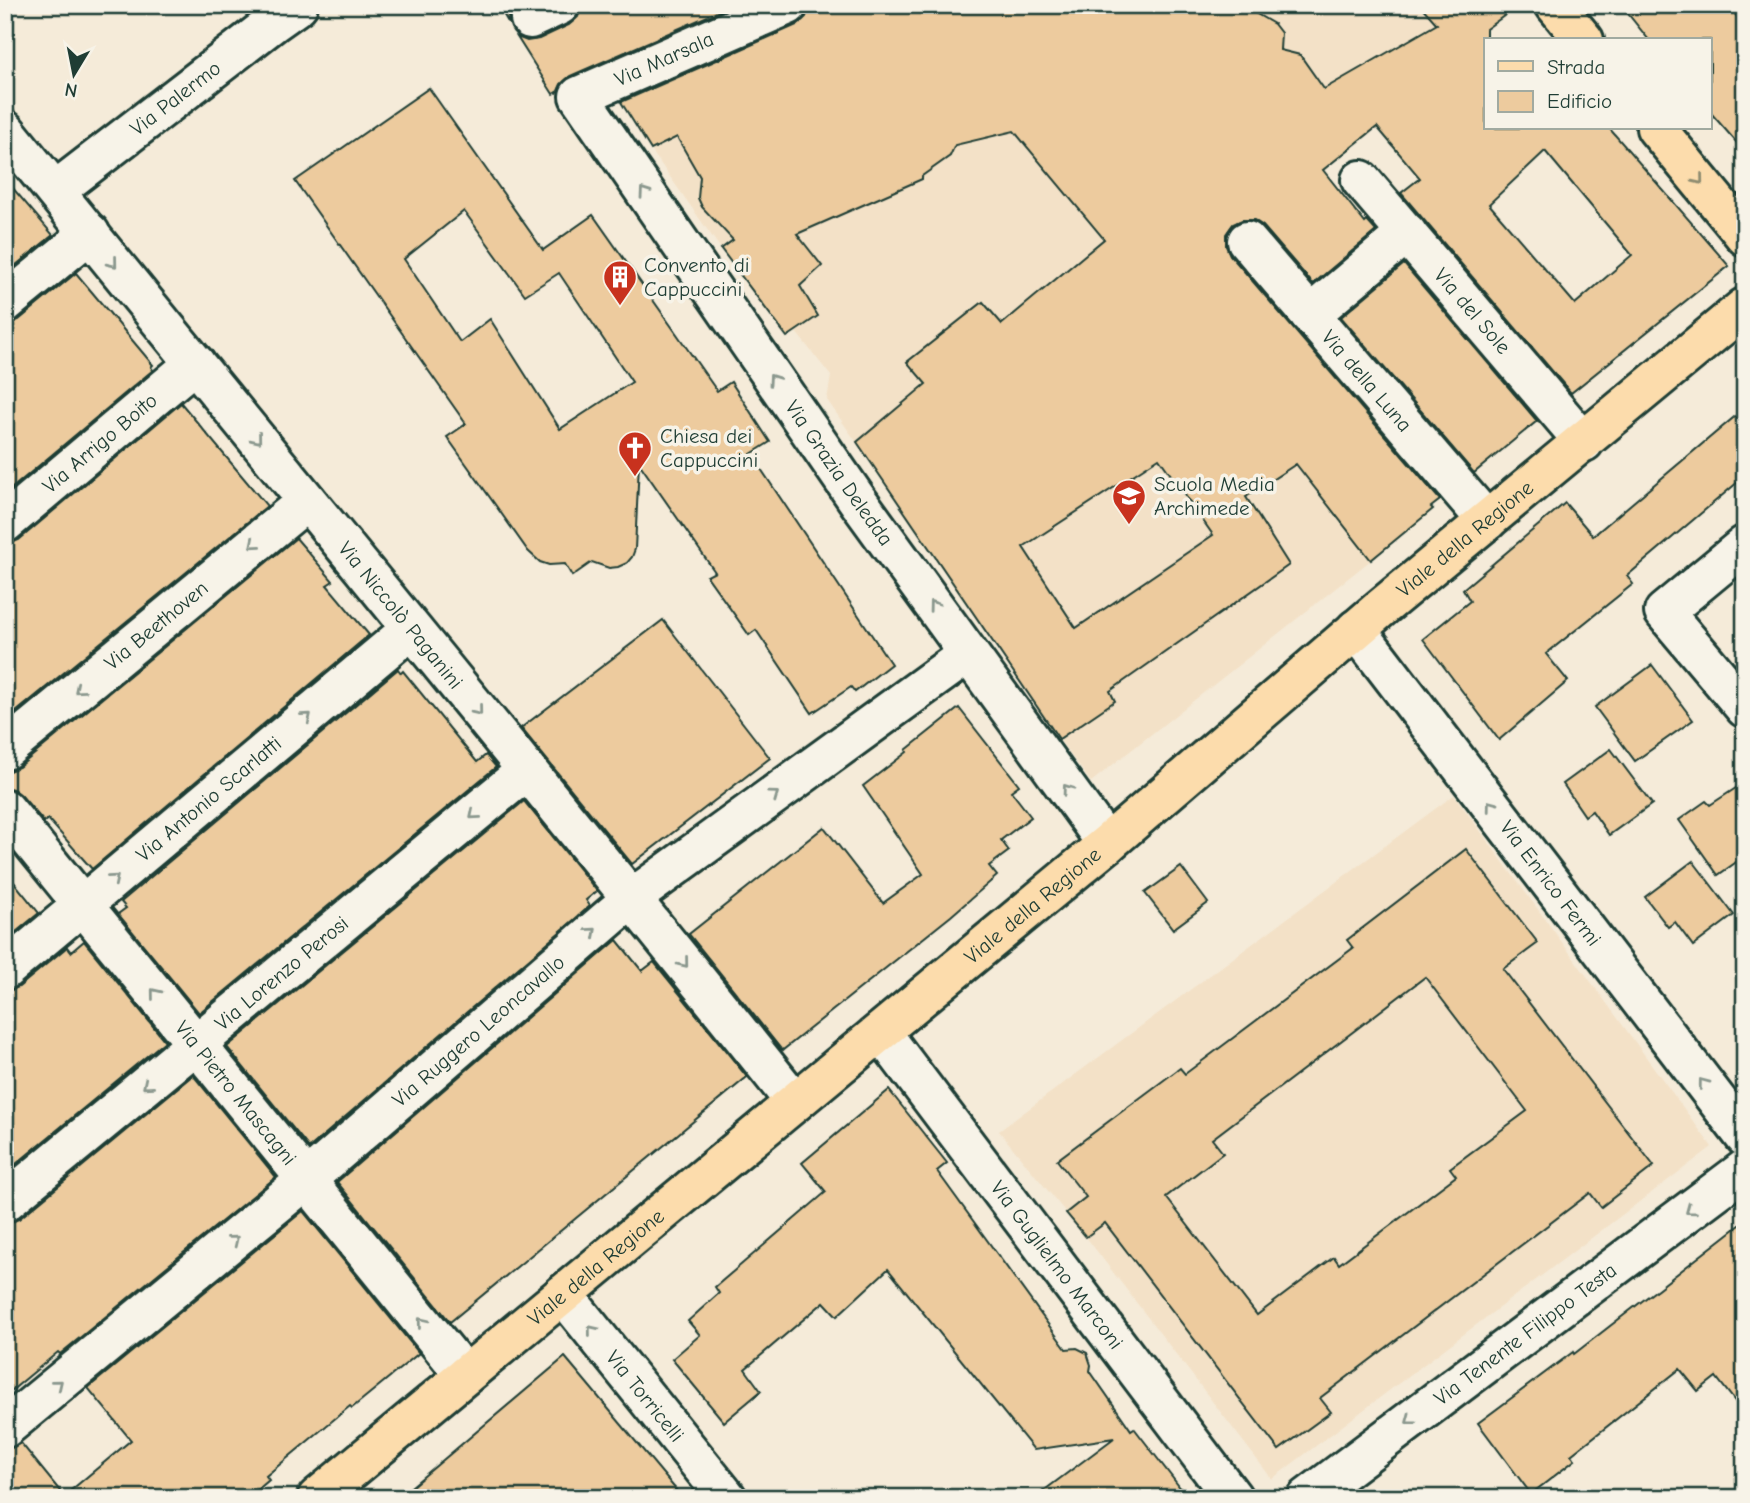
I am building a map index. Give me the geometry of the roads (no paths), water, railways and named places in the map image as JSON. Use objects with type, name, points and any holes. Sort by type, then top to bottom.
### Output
[{"type":"main road","points":[[1555,5],[1582,38]]},
{"type":"main road","points":[[1658,130],[1745,236]]},
{"type":"main road","name":"Viale della Regione","points":[[317,1498],[1107,844],[1356,629],[1745,307]]},
{"type":"street","name":"Via Palermo","points":[[55,191],[298,5]]},
{"type":"street","name":"Via Marsala","points":[[579,96],[728,17],[788,5]]},
{"type":"street","name":"Via Grazia Deledda","points":[[579,96],[858,501],[1107,844]]},
{"type":"street","name":"Via Niccolò Paganini","points":[[5,130],[632,898],[795,1102]]},
{"type":"street","name":"Via del Sole","points":[[1360,180],[1584,442]]},
{"type":"street","points":[[5,303],[90,233]]},
{"type":"street","points":[[1310,315],[1407,233]]},
{"type":"street","name":"Via della Luna","points":[[1247,241],[1487,522]]},
{"type":"street","name":"Via Arrigo Boito","points":[[5,523],[195,363]]},
{"type":"street","name":"Via Beethoven","points":[[5,750],[307,501]]},
{"type":"street","points":[[1745,545],[1664,612],[1745,708]]},
{"type":"street","name":"Via Antonio Scarlatti","points":[[5,970],[411,629]]},
{"type":"street","name":"Via Enrico Fermi","points":[[1356,629],[1745,1137]]},
{"type":"street","name":"Via Ruggero Leoncavallo","points":[[5,1427],[306,1180],[632,898],[968,654]]},
{"type":"street","name":"Via Lorenzo Perosi","points":[[5,1202],[526,771]]},
{"type":"street","name":"Via Pietro Mascagni","points":[[5,809],[465,1375]]},
{"type":"street","name":"Via Guglielmo Marconi","points":[[881,1032],[1233,1498]]},
{"type":"street","name":"Via Tenente Filippo Testa","points":[[1307,1498],[1745,1169]]},
{"type":"street","name":"Via Torricelli","points":[[563,1294],[719,1495]]},
{"type":"place","name":"Convento di Cappuccini","points":[[620,307]]},
{"type":"place","name":"Chiesa dei Cappuccini","points":[[635,478]]},
{"type":"place","name":"Scuola Media Archimede","points":[[1129,526]]}]
